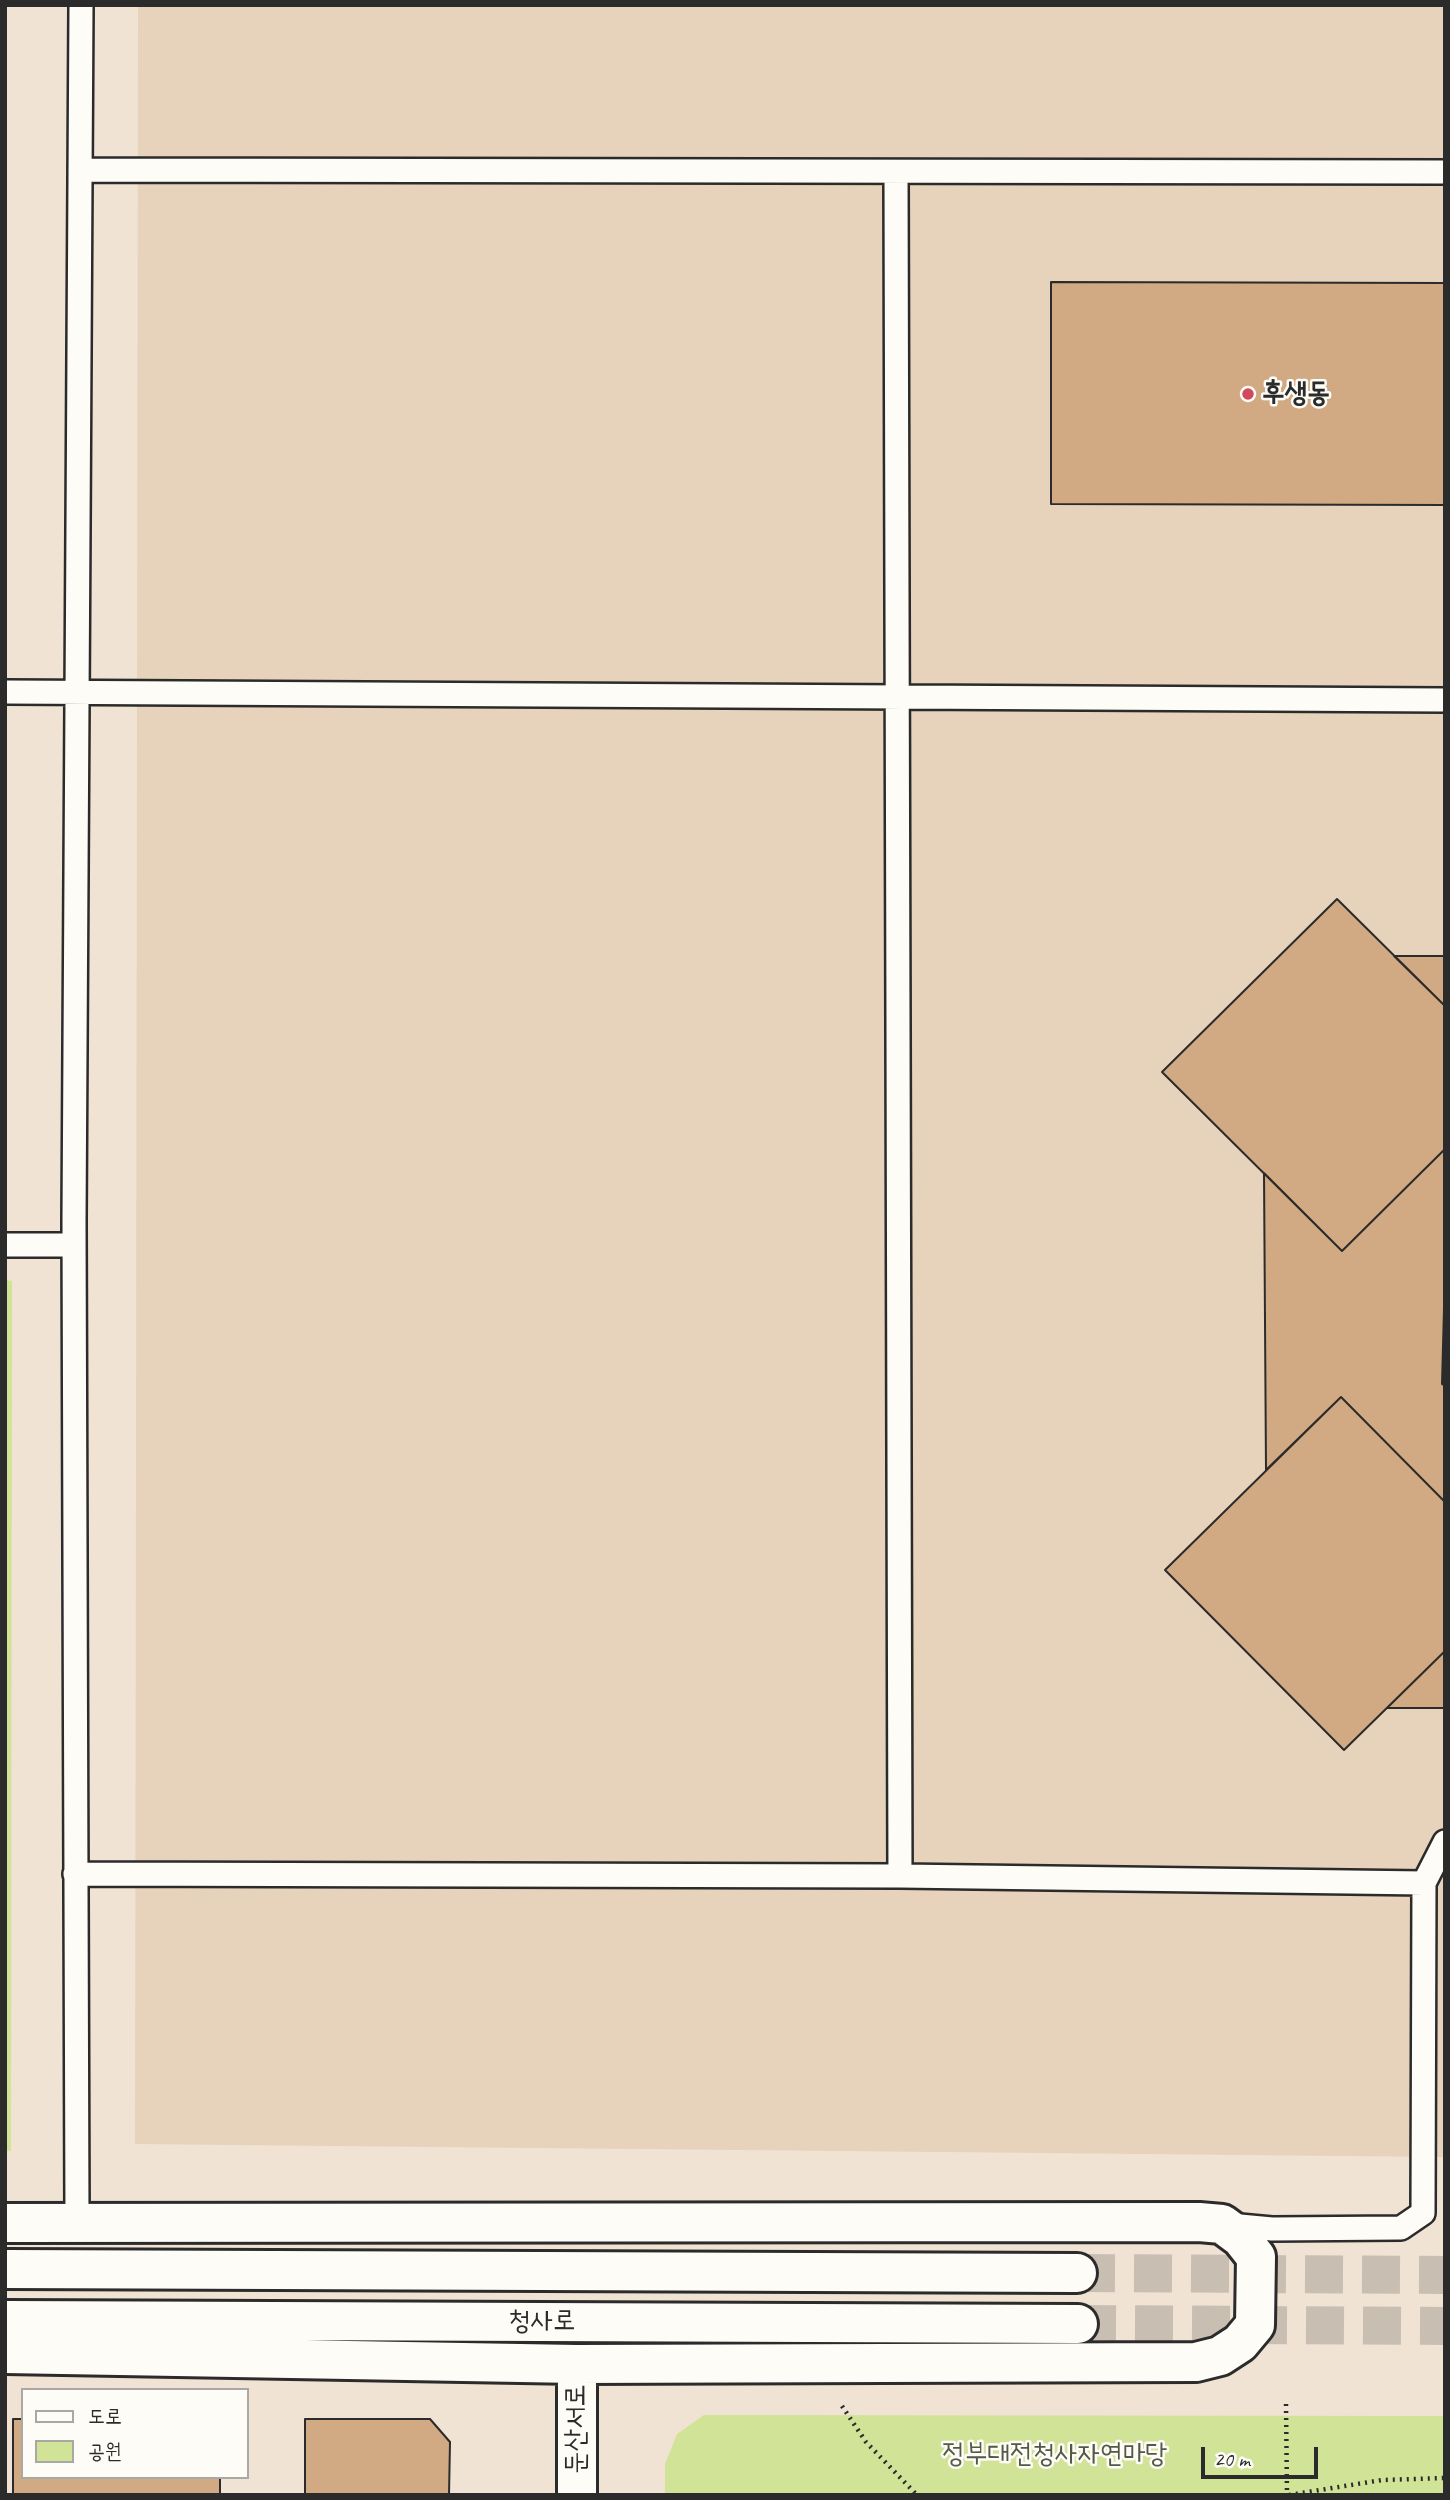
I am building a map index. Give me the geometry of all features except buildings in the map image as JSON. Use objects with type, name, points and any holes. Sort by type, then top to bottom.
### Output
[{"type":"street","points":[[5,2223],[1199,2222],[1222,2224],[1241,2238],[1256,2257],[1255,2325],[1240,2343],[1220,2357],[1196,2362],[577,2364],[5,2354]]},
{"type":"street","name":"청사로","points":[[5,2269],[1077,2273]]},
{"type":"street","name":"청사로","points":[[5,2320],[1078,2324]]},
{"type":"street","name":"둔산서로","points":[[577,2364],[577,2495]]},
{"type":"lane","points":[[77,2223],[74,1245],[81,5]]},
{"type":"lane","points":[[80,170],[1445,172]]},
{"type":"lane","points":[[896,172],[900,1876]]},
{"type":"lane","points":[[5,692],[1445,700]]},
{"type":"lane","points":[[5,1245],[74,1245]]},
{"type":"lane","points":[[1199,2222],[1272,2230],[1401,2228],[1423,2213],[1424,1883],[1445,1842]]},
{"type":"lane","points":[[75,1874],[900,1876],[1424,1883]]},
{"type":"path","points":[[1286,2404],[1288,2495],[1382,2480],[1445,2478]]},
{"type":"path","points":[[842,2406],[866,2442],[917,2495]]},
{"type":"shaded area","points":[[138,5],[1445,5],[1445,2157],[135,2144]]},
{"type":"green space","points":[[5,1280],[12,1281],[11,2151],[5,2151]]},
{"type":"green space","name":"정부대전청사자연마당","points":[[704,2415],[1445,2416],[1445,2495],[665,2495],[665,2464],[677,2434]]},
{"type":"tunnel","points":[[1077,2273],[1445,2275]]},
{"type":"tunnel","points":[[1078,2324],[1445,2326]]},
{"type":"place","name":"후생동","points":[[1248,394]]}]
